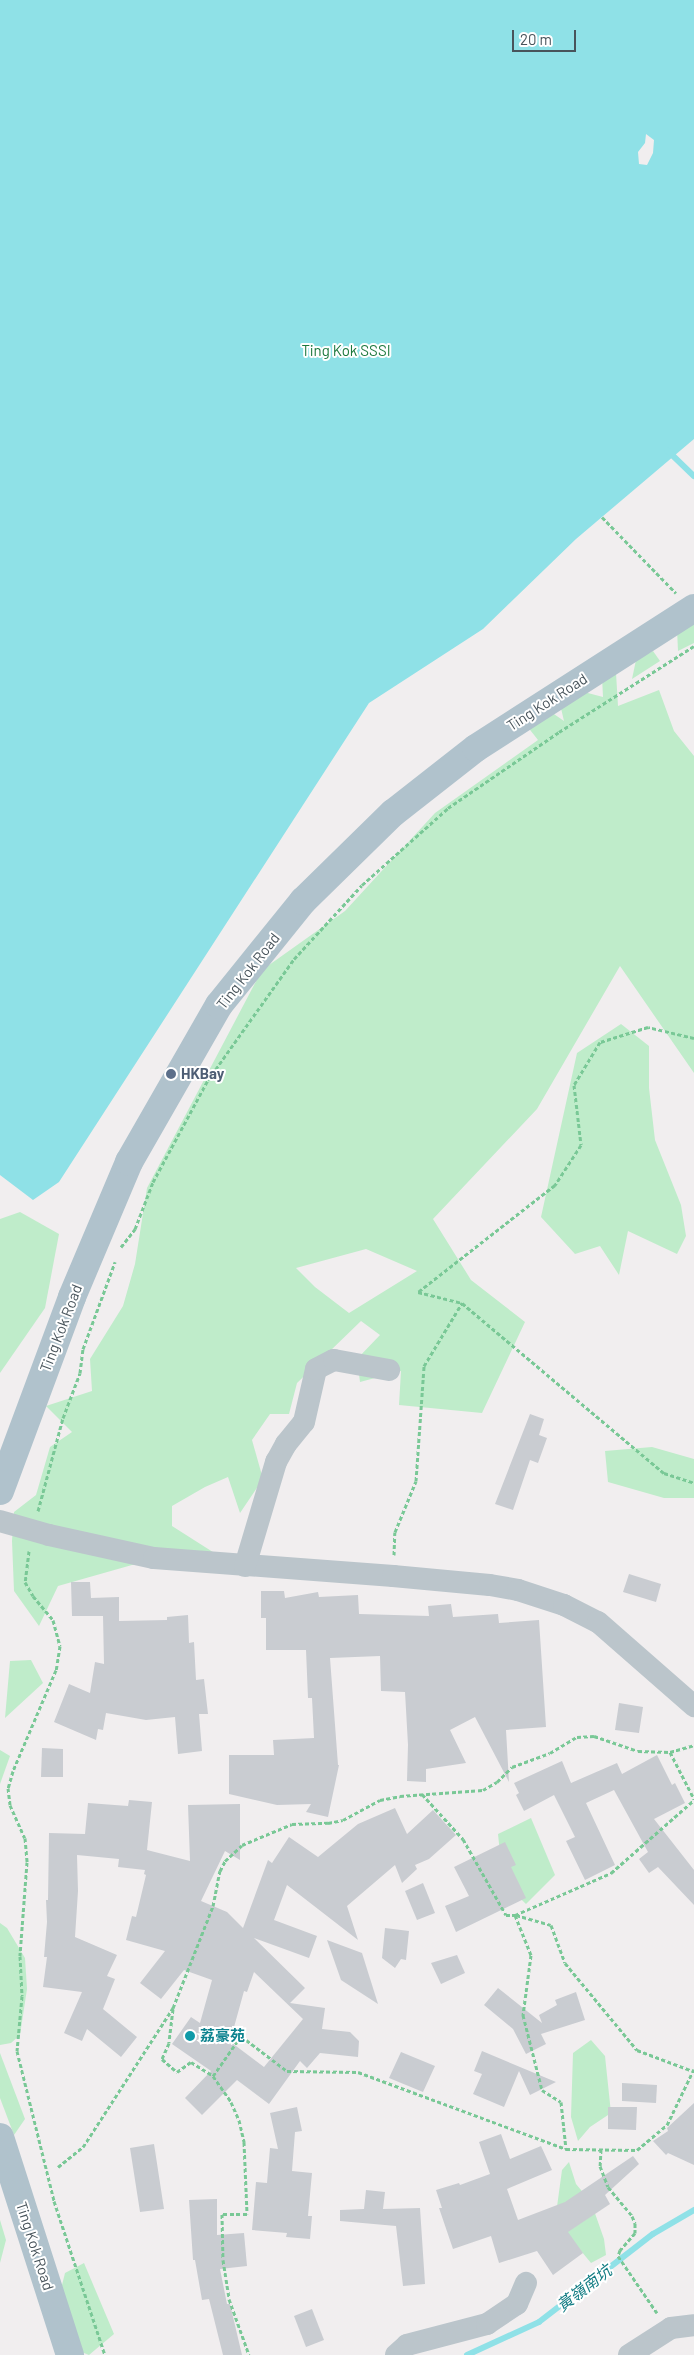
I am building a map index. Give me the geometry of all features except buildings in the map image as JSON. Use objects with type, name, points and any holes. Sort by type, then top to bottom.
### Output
[{"type":"main road","name":"Ting Kok Road","points":[[0,1491],[72,1296],[129,1162],[219,1005],[303,901],[393,813],[476,748],[693,609]]},
{"type":"main road","name":"Ting Kok Road","points":[[0,2137],[70,2355]]},
{"type":"street","points":[[244,1566],[276,1462],[286,1444],[304,1422],[316,1369],[334,1360],[389,1370]]},
{"type":"street","points":[[0,1521],[154,1558],[393,1576],[490,1585],[518,1590],[564,1605],[598,1622],[613,1633],[694,1706]]},
{"type":"street","points":[[396,2355],[407,2345],[487,2324],[517,2304],[526,2283]]},
{"type":"street","points":[[629,2355],[669,2330],[694,2325]]},
{"type":"path","points":[[602,518],[693,609]]},
{"type":"path","points":[[121,1248],[135,1229],[153,1182],[208,1080],[294,958],[362,885],[448,808],[560,732],[694,646]]},
{"type":"path","points":[[694,1038],[648,1027],[600,1042],[574,1085],[580,1145],[555,1185],[418,1292],[462,1303],[664,1473],[694,1483]]},
{"type":"path","points":[[105,2355],[54,2201],[17,2050],[22,1996],[20,1956],[27,1862],[25,1838],[10,1806],[8,1788],[13,1770],[56,1670],[60,1646],[53,1620],[33,1596],[25,1582],[33,1530],[63,1418],[80,1373],[83,1349],[117,1257]]},
{"type":"path","points":[[393,1576],[395,1532],[416,1481],[424,1366],[462,1303]]},
{"type":"path","points":[[58,2167],[83,2147],[173,2008],[213,1906],[220,1871],[232,1854],[251,1841],[292,1824],[328,1823],[343,1820],[380,1800],[421,1793],[483,1790],[497,1782],[512,1767],[550,1753],[576,1737],[586,1735],[638,1752],[670,1752],[694,1745]]},
{"type":"path","points":[[421,1793],[463,1838],[506,1916],[515,1915],[611,1873],[694,1799],[670,1752]]},
{"type":"path","points":[[212,2076],[241,2036],[287,2071],[358,2072],[566,2149],[637,2150],[667,2125],[693,2070],[637,2050],[565,1963],[551,1925],[515,1915]]},
{"type":"path","points":[[515,1915],[532,1955],[523,2014],[542,2090],[561,2102],[566,2149]]},
{"type":"path","points":[[173,2008],[169,2043],[162,2059],[177,2072],[190,2062],[212,2076],[231,2102],[239,2120],[244,2142],[247,2214],[222,2214],[223,2260],[229,2299],[249,2355]]},
{"type":"path","points":[[601,2149],[600,2166],[608,2187],[632,2216],[635,2223],[635,2233],[620,2250],[618,2256],[669,2330]]},
{"type":"green space","points":[[694,621],[694,643],[678,651],[677,629]]},
{"type":"green space","points":[[653,651],[660,661],[632,679],[636,660]]},
{"type":"green space","points":[[616,673],[618,706],[659,690],[674,731],[694,756],[694,1073],[620,966],[537,1109],[433,1219],[471,1280],[525,1322],[482,1413],[399,1405],[401,1371],[360,1382],[357,1359],[380,1335],[361,1321],[297,1383],[289,1414],[270,1414],[252,1440],[263,1479],[240,1513],[228,1477],[205,1487],[172,1506],[172,1526],[216,1554],[132,1565],[58,1586],[39,1626],[14,1591],[12,1541],[14,1512],[36,1495],[50,1447],[72,1432],[46,1406],[92,1391],[90,1359],[123,1306],[135,1264],[147,1188],[262,970],[345,911],[435,813],[538,740],[527,726],[551,712],[564,721],[560,704],[584,692],[603,697],[602,677]],"holes":[[[366,1249],[417,1271],[349,1313],[315,1287],[296,1268]]]},
{"type":"green space","points":[[621,1024],[649,1046],[649,1088],[655,1140],[681,1205],[686,1236],[677,1254],[628,1231],[619,1275],[600,1246],[575,1254],[541,1217],[577,1053]]},
{"type":"green space","points":[[20,1212],[59,1234],[45,1308],[0,1373],[0,1219]]},
{"type":"green space","points":[[652,1447],[694,1459],[694,1498],[664,1498],[608,1482],[605,1451]]},
{"type":"green space","points":[[31,1660],[43,1683],[5,1718],[10,1661]]},
{"type":"green space","points":[[0,1750],[10,1756],[0,1784]]},
{"type":"green space","points":[[531,1818],[555,1875],[526,1904],[503,1882],[498,1834]]},
{"type":"green space","points":[[0,1923],[7,1928],[25,1958],[27,1989],[20,2035],[11,2043],[0,2045]]},
{"type":"green space","points":[[591,2040],[605,2056],[611,2113],[590,2127],[578,2141],[571,2117],[573,2053]]},
{"type":"green space","points":[[0,2053],[25,2119],[14,2135],[0,2098]]},
{"type":"green space","points":[[569,2162],[576,2184],[591,2202],[604,2239],[606,2255],[591,2263],[572,2240],[556,2214],[562,2170]]},
{"type":"green space","points":[[0,2220],[6,2240],[0,2263]]},
{"type":"green space","points":[[84,2263],[114,2334],[89,2355],[74,2349],[60,2293],[65,2273]]},
{"type":"water","name":"Ting Kok SSSI","points":[[0,0],[694,0],[694,439],[576,539],[483,629],[369,703],[59,1182],[33,1200],[0,1175]],"holes":[[[646,134],[654,140],[653,153],[647,165],[639,164],[638,152],[645,143]]]},
{"type":"waterway","points":[[668,451],[694,476]]},
{"type":"waterway","name":"黃嶺南坑","points":[[467,2355],[539,2322],[653,2234],[694,2210]]},
{"type":"place","name":"HKBay","points":[[171,1074]]},
{"type":"place","name":"荔豪苑","points":[[190,2036]]}]
